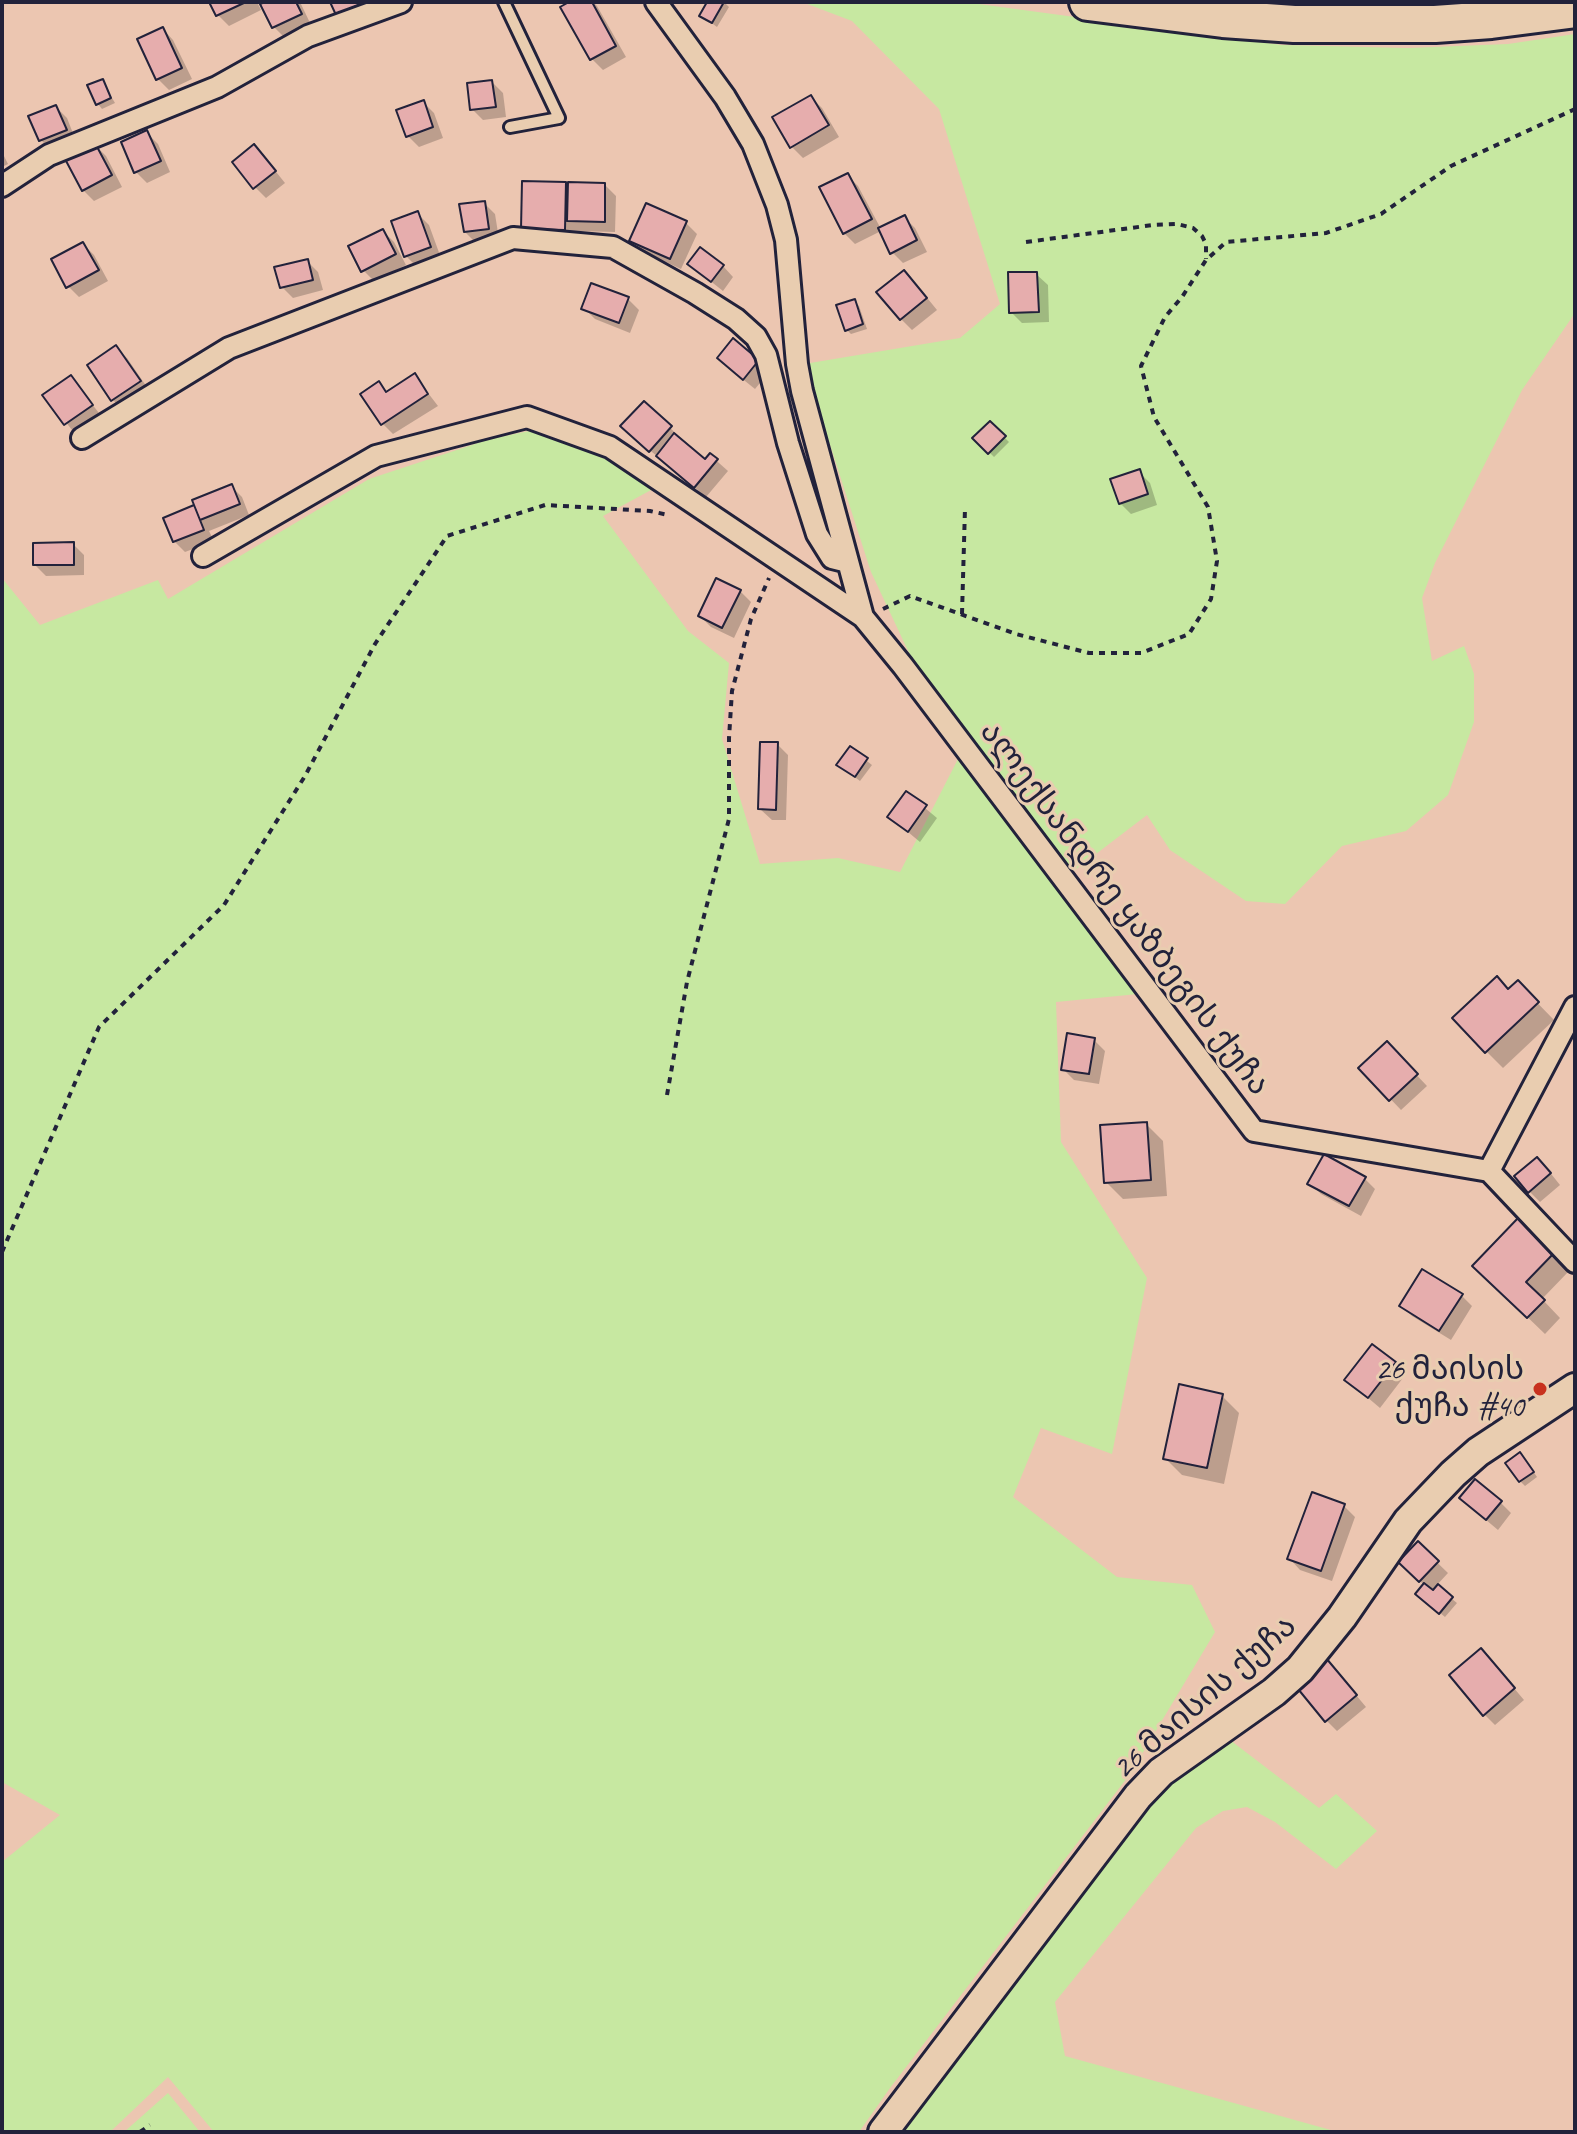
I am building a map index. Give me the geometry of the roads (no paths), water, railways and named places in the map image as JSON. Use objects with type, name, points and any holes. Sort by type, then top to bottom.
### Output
[{"type":"highway","points":[[1088,2],[1223,19],[1337,24],[1435,24],[1575,9]]},
{"type":"street","points":[[2,186],[49,155],[217,87],[308,36],[401,2]]},
{"type":"street","points":[[656,2],[732,109],[753,144],[777,205],[786,240],[802,391],[863,617]]},
{"type":"street","points":[[82,438],[229,348],[513,238],[613,247],[695,293],[736,319],[756,337],[766,355],[788,443],[817,534],[832,558],[848,562]]},
{"type":"street","points":[[203,556],[376,456],[527,417],[610,447],[863,617]]},
{"type":"street","name":"ალექსანდრე ყაზბეგის ქუჩა","points":[[863,617],[1254,1131],[1489,1171]]},
{"type":"street","points":[[1575,1007],[1489,1171],[1575,1262]]},
{"type":"street","name":"26 მაისის ქუჩა","points":[[883,2132],[1138,1796],[1161,1772],[1274,1692],[1300,1669],[1342,1617],[1408,1521],[1453,1474],[1478,1452],[1575,1388]]},
{"type":"lane","points":[[504,2],[559,118],[510,127]]},
{"type":"place","name":"26 მაისის ქუჩა #40","points":[[1540,1389]]}]
